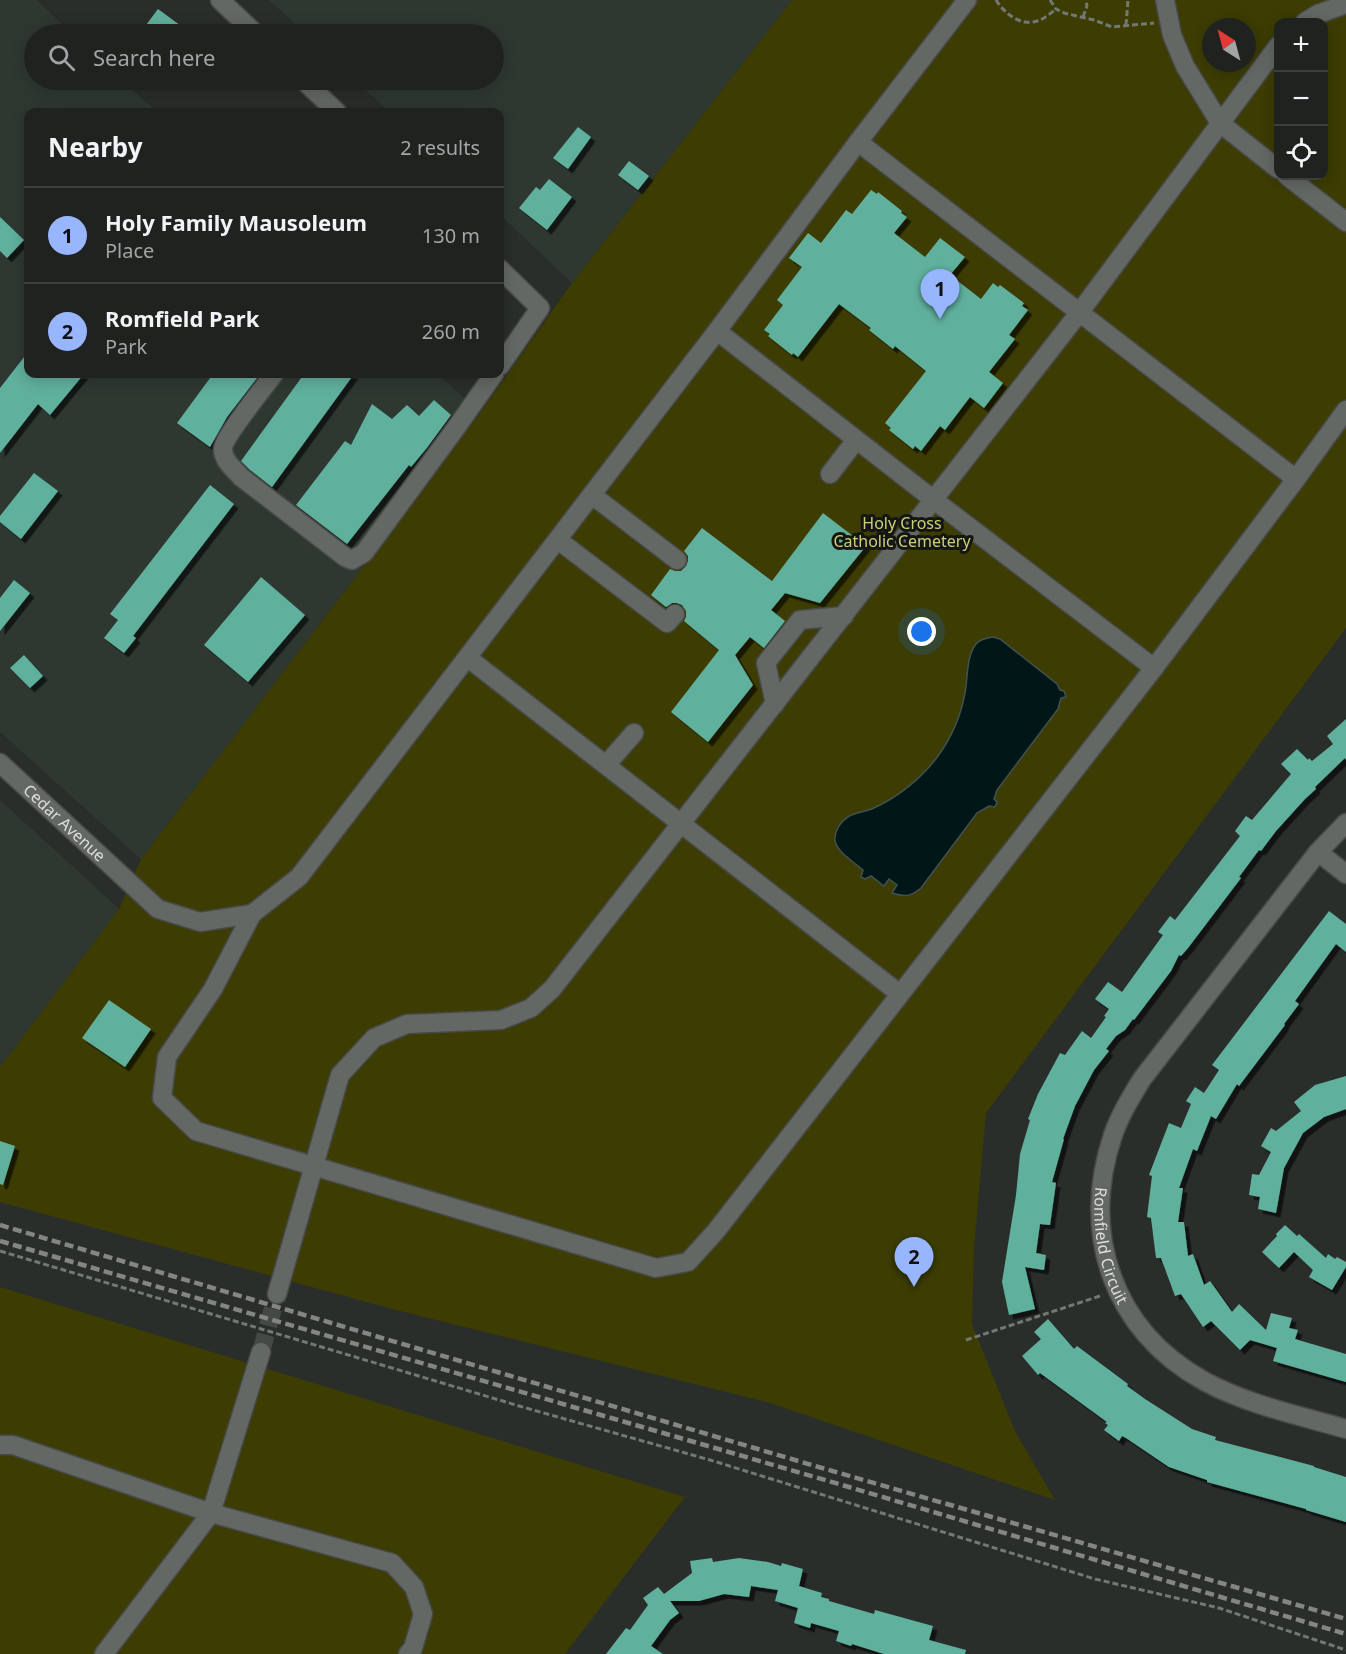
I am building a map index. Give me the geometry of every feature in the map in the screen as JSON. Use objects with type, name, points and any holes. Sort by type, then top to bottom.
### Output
[{"type":"street","points":[[220,0],[245,24]]},
{"type":"street","points":[[967,0],[717,332],[299,877],[252,914],[213,989],[167,1057],[162,1098],[196,1131],[656,1268],[688,1262],[716,1231],[1154,668],[1346,410]]},
{"type":"street","points":[[1165,0],[1172,36],[1185,66],[1220,123],[1274,166]]},
{"type":"street","points":[[1312,18],[1346,4]]},
{"type":"street","points":[[277,1294],[340,1075],[374,1038],[407,1024],[501,1020],[531,1008],[552,989],[1079,313],[1274,51]]},
{"type":"street","points":[[314,90],[333,108]]},
{"type":"street","points":[[858,142],[1296,479]]},
{"type":"street","points":[[1292,180],[1346,222]]},
{"type":"street","points":[[504,273],[540,308],[504,360]]},
{"type":"street","points":[[717,332],[1154,668]]},
{"type":"street","points":[[271,378],[224,443],[223,450],[227,462],[241,477],[352,560],[364,553],[491,378]]},
{"type":"street","points":[[830,474],[856,440]]},
{"type":"street","points":[[592,495],[678,560]]},
{"type":"street","points":[[558,540],[667,623],[675,614]]},
{"type":"street","points":[[775,704],[766,663],[800,620],[844,616]]},
{"type":"street","points":[[468,658],[900,994]]},
{"type":"street","points":[[606,765],[634,733]]},
{"type":"street","name":"Cedar Avenue","points":[[0,763],[129,885],[158,909],[200,922],[252,914]]},
{"type":"street","name":"Romfield Circuit","points":[[1346,823],[1318,852],[1142,1079],[1113,1133],[1106,1157],[1100,1211],[1101,1236],[1106,1262],[1116,1290],[1151,1340],[1185,1369],[1227,1393],[1346,1429]]},
{"type":"street","points":[[1318,852],[1346,874]]},
{"type":"street","points":[[104,1654],[211,1512],[261,1352]]},
{"type":"street","points":[[0,1445],[13,1445],[211,1512],[392,1563],[414,1587],[423,1614],[413,1648],[408,1654]]},
{"type":"path","points":[[996,0],[1004,11],[1021,21],[1041,20],[1056,9]]},
{"type":"path","points":[[1050,0],[1056,9],[1064,13],[1112,27],[1169,21]]},
{"type":"path","points":[[1083,17],[1087,6],[1086,0]]},
{"type":"path","points":[[1126,26],[1128,0]]},
{"type":"path","points":[[0,1251],[526,1408],[710,1460],[1095,1579],[1219,1608],[1346,1650]]},
{"type":"path","points":[[966,1340],[1116,1290]]},
{"type":"shaded area","points":[[0,0],[36,0],[62,24],[24,24],[24,90],[133,90],[153,108],[24,108],[24,378],[442,378],[480,413],[141,859],[0,732]]},
{"type":"shaded area","points":[[269,0],[792,0],[572,283],[504,219],[504,108],[386,108],[365,90],[504,90],[504,24],[295,24]]},
{"type":"shaded area","points":[[993,637],[1000,639],[1057,684],[1066,697],[1061,698],[1058,709],[997,790],[994,799],[997,802],[995,807],[989,806],[977,813],[921,888],[907,895],[892,893],[897,885],[889,879],[884,886],[871,876],[865,879],[861,877],[863,870],[837,845],[835,838],[837,831],[840,824],[848,817],[883,804],[901,793],[932,764],[947,742],[958,718],[973,649],[980,641]]},
{"type":"shaded area","points":[[0,800],[119,909],[0,1067]]},
{"type":"green space","name":"Holy Cross Catholic Cemetery","points":[[792,0],[1346,0],[1346,628],[986,1113],[974,1249],[972,1324],[1015,1431],[1055,1500],[767,1402],[396,1310],[0,1202],[0,1067],[119,909],[141,859],[480,413],[572,283]]},
{"type":"green space","points":[[0,1287],[685,1497],[565,1654],[0,1654]]},
{"type":"building","points":[[158,9],[178,24],[147,24]]},
{"type":"building","points":[[578,127],[591,137],[568,169],[553,158]]},
{"type":"building","points":[[629,161],[649,176],[638,190],[618,175]]},
{"type":"building","points":[[549,179],[572,197],[547,230],[519,208],[536,187],[540,190]]},
{"type":"building","points":[[871,190],[877,194],[878,192],[907,217],[894,233],[925,257],[940,238],[965,257],[950,275],[981,299],[993,283],[998,287],[1000,285],[1024,303],[1022,306],[1028,310],[1009,335],[1015,339],[989,372],[1003,383],[984,408],[970,397],[945,430],[940,426],[921,451],[915,446],[913,449],[889,430],[891,428],[885,423],[926,371],[895,346],[893,349],[869,330],[871,328],[839,304],[798,357],[793,353],[792,355],[768,336],[770,334],[764,330],[783,305],[777,300],[802,267],[789,258],[808,233],[821,243],[846,210],[852,214]]},
{"type":"building","points":[[0,217],[24,240],[7,258],[0,251]]},
{"type":"building","points":[[24,357],[24,378],[81,378],[50,415],[38,404],[0,453],[0,388]]},
{"type":"building","points":[[210,378],[257,378],[227,417],[210,447],[177,423]]},
{"type":"building","points":[[301,378],[351,378],[272,487],[241,461]]},
{"type":"building","points":[[434,400],[451,415],[426,449],[411,467],[409,465],[347,544],[296,505],[345,441],[351,445],[372,404],[392,419],[407,405],[419,416]]},
{"type":"building","points":[[34,473],[58,491],[21,539],[0,522],[0,516]]},
{"type":"building","points":[[210,485],[234,504],[133,636],[136,638],[124,653],[104,638],[118,620],[110,614]]},
{"type":"building","points":[[823,513],[866,546],[820,603],[785,593],[771,610],[785,621],[764,648],[750,637],[735,655],[753,685],[708,742],[671,712],[719,650],[684,621],[686,611],[682,605],[672,603],[666,607],[651,595],[670,569],[681,571],[686,566],[688,556],[684,551],[702,528],[772,581]]},
{"type":"building","points":[[261,577],[305,615],[248,682],[204,645]]},
{"type":"building","points":[[14,580],[30,593],[0,631],[0,598]]},
{"type":"building","points":[[24,655],[43,676],[30,688],[10,668]]},
{"type":"building","points":[[1346,719],[1346,760],[1345,758],[1315,787],[1316,789],[1276,831],[1261,851],[1259,850],[1239,877],[1241,878],[1188,948],[1181,956],[1179,955],[1171,971],[1134,1020],[1116,1036],[1106,1049],[1109,1051],[1094,1070],[1075,1106],[1063,1139],[1052,1182],[1056,1183],[1050,1225],[1040,1224],[1036,1253],[1046,1255],[1044,1270],[1025,1267],[1035,1309],[1009,1315],[1002,1282],[1020,1154],[1030,1120],[1028,1119],[1038,1094],[1060,1053],[1065,1055],[1082,1031],[1091,1038],[1109,1009],[1095,999],[1108,982],[1122,992],[1163,935],[1158,932],[1170,916],[1175,920],[1240,836],[1235,831],[1246,816],[1252,820],[1291,774],[1281,764],[1297,749],[1312,761],[1333,744],[1327,736]]},
{"type":"building","points":[[1329,911],[1346,924],[1346,952],[1336,944],[1295,1001],[1299,1004],[1285,1025],[1239,1086],[1237,1084],[1216,1119],[1211,1116],[1197,1151],[1193,1149],[1179,1188],[1183,1188],[1178,1222],[1184,1222],[1188,1256],[1193,1254],[1204,1285],[1210,1281],[1232,1312],[1239,1304],[1266,1330],[1271,1313],[1292,1318],[1289,1328],[1298,1330],[1295,1339],[1346,1354],[1346,1382],[1273,1361],[1277,1348],[1250,1340],[1240,1350],[1211,1321],[1203,1327],[1181,1294],[1175,1296],[1161,1258],[1156,1258],[1151,1218],[1147,1217],[1152,1176],[1149,1175],[1169,1123],[1181,1128],[1191,1104],[1186,1101],[1195,1087],[1204,1093],[1219,1070],[1212,1065]]},
{"type":"building","points":[[109,1000],[151,1029],[125,1067],[82,1038]]},
{"type":"building","points":[[1346,1076],[1346,1109],[1324,1117],[1303,1133],[1284,1168],[1276,1213],[1258,1209],[1260,1197],[1249,1195],[1252,1174],[1259,1175],[1271,1152],[1261,1146],[1271,1128],[1276,1131],[1301,1111],[1294,1102],[1315,1085]]},
{"type":"building","points":[[0,1141],[15,1146],[3,1185],[0,1184]]},
{"type":"building","points":[[1285,1225],[1326,1258],[1328,1254],[1346,1262],[1346,1267],[1332,1290],[1309,1277],[1313,1270],[1294,1252],[1279,1268],[1262,1252]]},
{"type":"building","points":[[1048,1319],[1074,1349],[1077,1346],[1145,1399],[1192,1429],[1216,1437],[1215,1440],[1314,1466],[1346,1477],[1346,1522],[1207,1482],[1207,1480],[1169,1467],[1122,1436],[1119,1441],[1104,1430],[1108,1425],[1105,1423],[1107,1422],[1040,1373],[1038,1375],[1022,1356],[1041,1339],[1034,1332]]},
{"type":"building","points":[[712,1558],[713,1562],[739,1558],[781,1566],[782,1563],[803,1569],[799,1586],[822,1593],[821,1597],[829,1601],[874,1614],[875,1610],[933,1626],[929,1640],[966,1650],[965,1654],[884,1654],[852,1644],[851,1646],[836,1641],[839,1631],[811,1623],[810,1628],[794,1623],[798,1608],[775,1601],[778,1590],[751,1586],[749,1597],[724,1594],[699,1601],[670,1601],[679,1613],[670,1620],[651,1646],[663,1654],[606,1654],[626,1628],[630,1630],[648,1605],[643,1598],[658,1587],[664,1594],[692,1573],[690,1561]]},
{"type":"tunnel","points":[[261,1352],[277,1294]]},
{"type":"railway","points":[[0,1225],[822,1468],[1346,1619]]},
{"type":"railway","points":[[0,1241],[815,1477],[1346,1634]]},
{"type":"place","name":"Holy Family Mausoleum","points":[[940,319]]},
{"type":"place","name":"Romfield Park","points":[[914,1287]]}]
